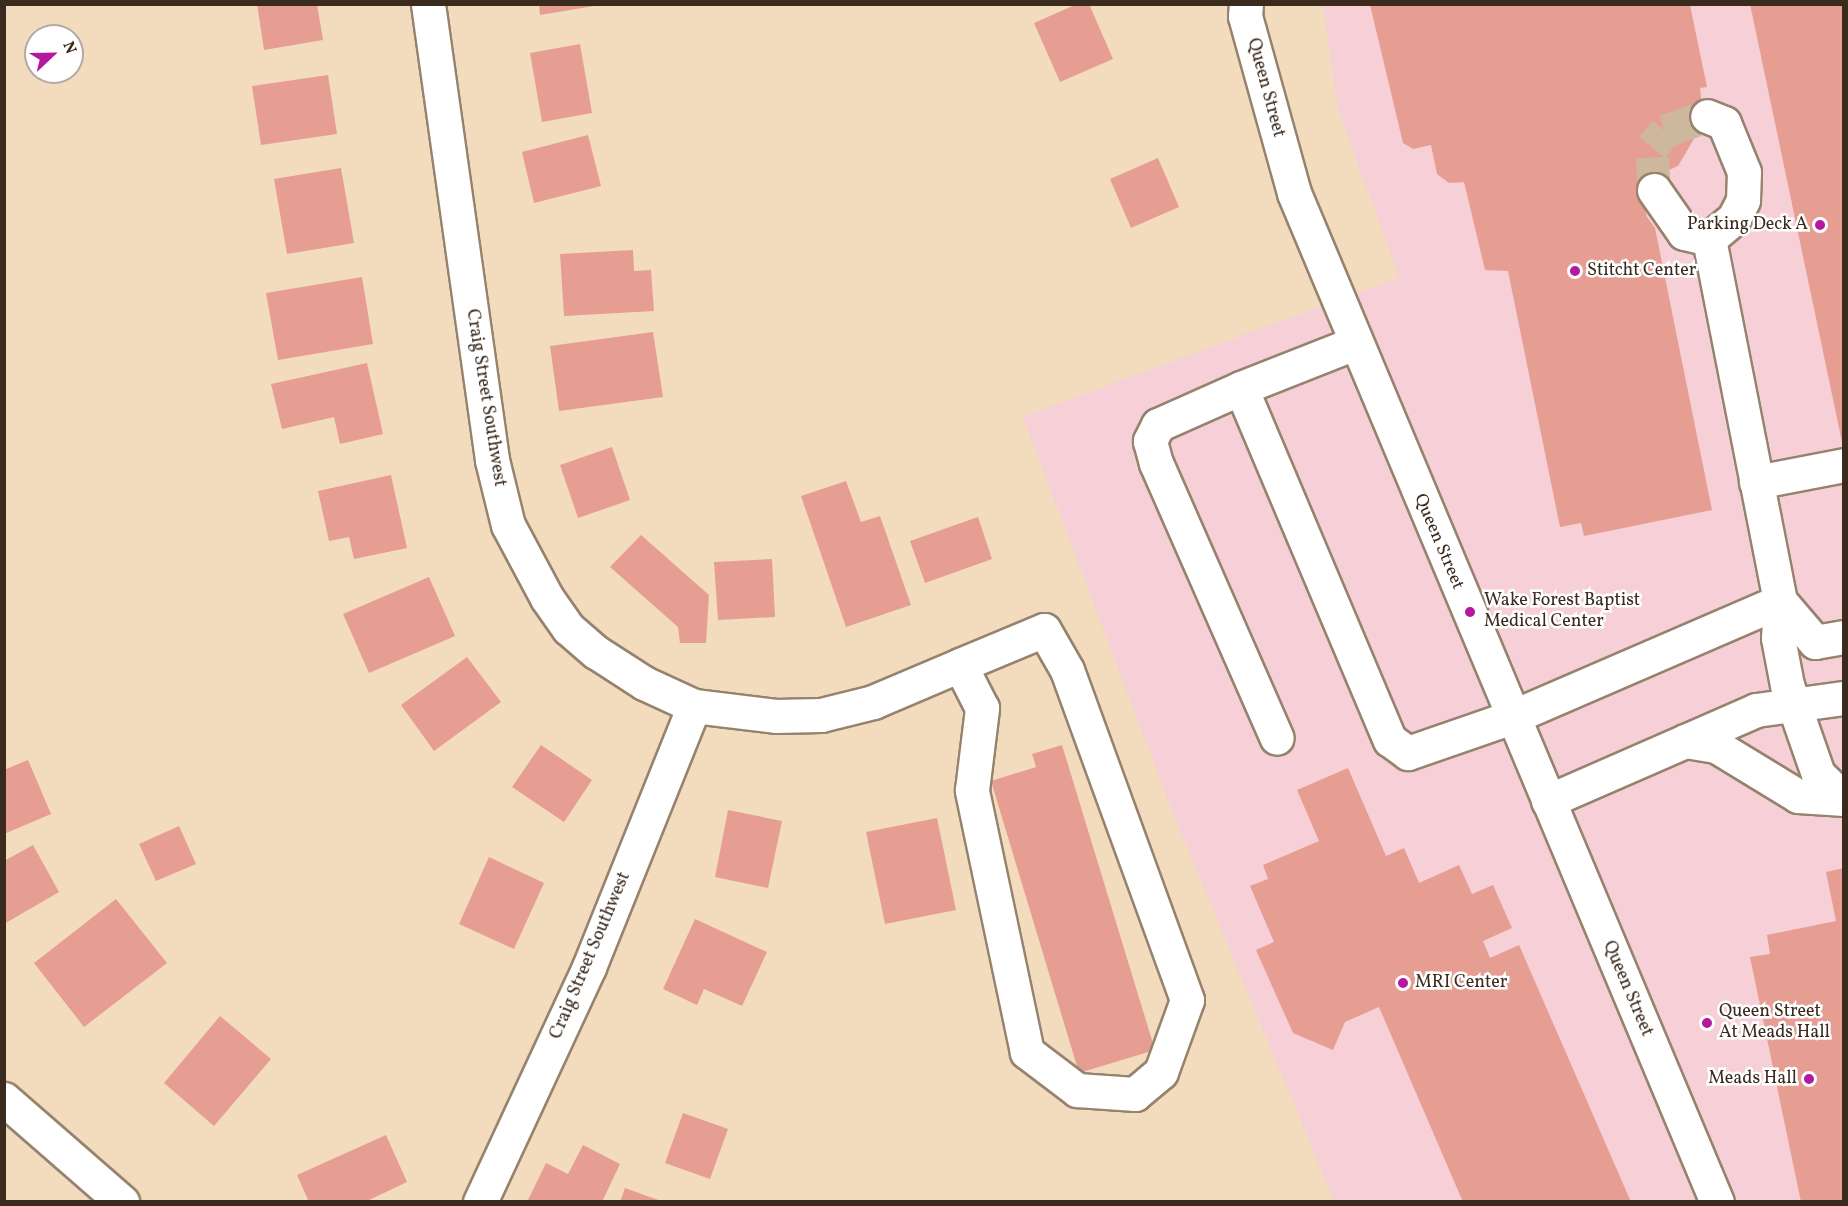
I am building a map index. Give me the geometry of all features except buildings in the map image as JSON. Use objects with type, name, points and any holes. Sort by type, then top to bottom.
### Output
[{"type":"street","name":"Craig Street Southwest","points":[[428,4],[492,459],[508,525],[528,567],[568,628],[596,652],[645,683],[694,706],[774,716],[821,715],[873,702],[960,665],[1044,630],[1067,670],[1187,1000],[1161,1072],[1135,1094],[1077,1090],[1027,1052],[972,790],[982,708],[960,665]]},
{"type":"street","name":"Queen Street","points":[[1246,4],[1245,16],[1294,193],[1717,1202]]},
{"type":"street","points":[[1707,116],[1724,123],[1744,172],[1743,200],[1734,218],[1709,239]]},
{"type":"street","points":[[1654,190],[1684,233],[1709,239]]},
{"type":"street","points":[[1709,239],[1780,601],[1778,638],[1786,684],[1796,704],[1818,774],[1844,799]]},
{"type":"street","points":[[1277,738],[1156,463],[1150,441],[1158,426],[1241,388],[1355,343]]},
{"type":"street","points":[[1241,388],[1390,740],[1408,753],[1512,717],[1780,601]]},
{"type":"street","points":[[1756,482],[1844,465]]},
{"type":"street","points":[[1780,601],[1815,642],[1844,637]]},
{"type":"street","points":[[1548,801],[1756,710],[1844,698]]},
{"type":"street","name":"Craig Street Southwest","points":[[480,1202],[590,967],[694,706]]},
{"type":"street","points":[[1685,741],[1716,746],[1798,796],[1844,799]]},
{"type":"street","points":[[4,1099],[122,1202]]},
{"type":"shaded area","name":"Wake Forest Baptist Medical Center","points":[[1323,5],[1843,5],[1843,1201],[1334,1201],[1170,806],[1023,417],[1399,277],[1338,109]]},
{"type":"tunnel","points":[[1654,190],[1652,147],[1665,131],[1707,116]]},
{"type":"place","name":"Parking Deck A","points":[[1820,225]]},
{"type":"place","name":"Stitcht Center","points":[[1575,271]]},
{"type":"place","name":"Wake Forest Baptist Medical Center","points":[[1470,612]]},
{"type":"place","name":"MRI Center","points":[[1403,983]]},
{"type":"place","name":"Queen Street At Meads Hall","points":[[1707,1023]]},
{"type":"place","name":"Meads Hall","points":[[1809,1079]]}]
